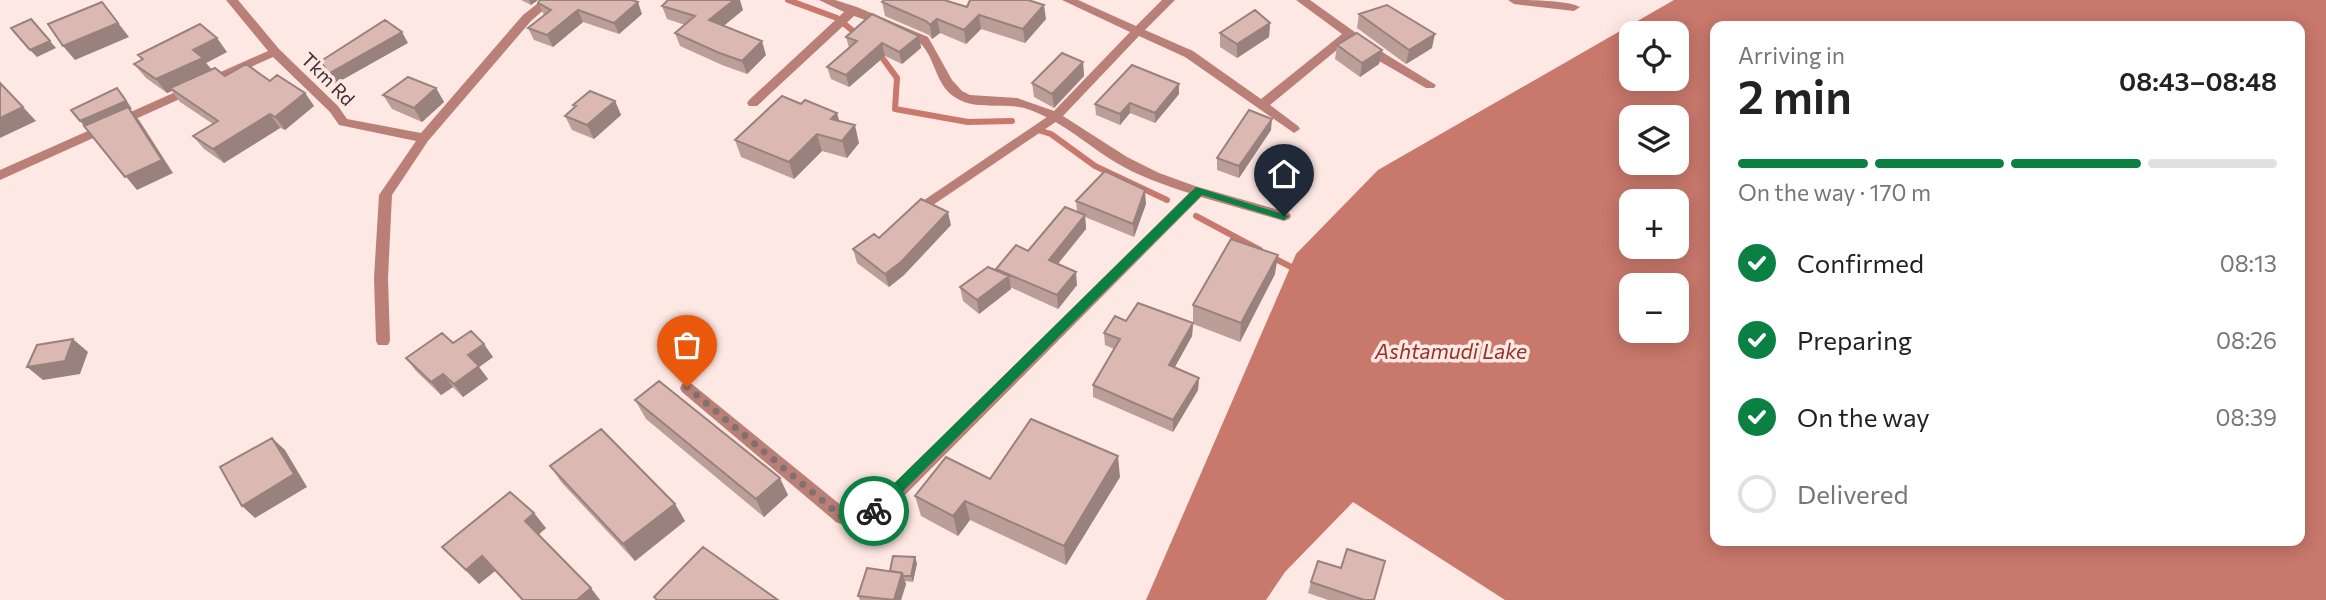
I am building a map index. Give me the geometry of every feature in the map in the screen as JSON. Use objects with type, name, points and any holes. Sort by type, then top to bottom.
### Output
[{"type":"street","name":"Tkm Rd","points":[[232,0],[275,52],[344,122],[424,138]]},
{"type":"street","points":[[383,341],[381,278],[386,195],[424,138],[527,19],[549,0]]},
{"type":"street","points":[[825,0],[924,40],[933,50],[947,82],[962,97],[972,101],[1026,104],[1055,117],[1123,161],[1200,190],[1284,216]]},
{"type":"street","points":[[1068,0],[1189,54],[1294,129]]},
{"type":"street","points":[[1055,117],[1105,69],[1136,30],[1169,0]]},
{"type":"street","points":[[1302,0],[1349,34],[1430,85]]},
{"type":"street","points":[[1514,0],[1574,7]]},
{"type":"street","points":[[753,103],[853,10]]},
{"type":"street","points":[[1261,106],[1349,34]]},
{"type":"street","points":[[0,175],[275,52]]},
{"type":"street","points":[[687,387],[842,517],[853,522],[866,517],[894,495],[1200,190]]},
{"type":"lane","points":[[910,214],[1055,117]]},
{"type":"water","name":"Ashtamudi Lake","points":[[1674,0],[2326,0],[2326,600],[1505,600],[1353,502],[1285,572],[1266,600],[1146,600],[1296,254],[1378,170],[1619,32],[1619,91],[1689,91],[1689,21],[1637,21]]},
{"type":"building","points":[[540,0],[638,2],[614,23],[578,10],[547,35],[528,28],[551,10],[538,3]]},
{"type":"building","points":[[668,0],[734,0],[709,20],[762,41],[742,61],[717,52],[675,33],[695,16],[662,6]]},
{"type":"building","points":[[944,0],[967,7],[970,0],[1028,0],[1044,5],[1023,29],[979,15],[964,30],[937,19],[930,25],[882,2]]},
{"type":"building","points":[[102,2],[118,23],[63,46],[48,24]]},
{"type":"building","points":[[1387,5],[1435,34],[1409,50],[1359,14]]},
{"type":"building","points":[[1255,10],[1270,23],[1237,44],[1220,33]]},
{"type":"building","points":[[872,14],[919,36],[899,52],[882,43],[846,75],[827,67],[857,41],[846,37]]},
{"type":"building","points":[[31,19],[50,41],[30,50],[11,28]]},
{"type":"building","points":[[385,20],[402,32],[328,74],[321,61]]},
{"type":"building","points":[[200,24],[217,38],[193,50],[203,58],[156,79],[134,64],[143,59],[138,55]]},
{"type":"building","points":[[1357,33],[1382,50],[1362,63],[1337,45]]},
{"type":"building","points":[[1062,53],[1083,62],[1052,94],[1032,83]]},
{"type":"building","points":[[246,64],[270,81],[277,75],[305,93],[275,117],[270,114],[213,149],[193,136],[218,121],[170,88],[215,68],[225,76]]},
{"type":"building","points":[[1132,65],[1179,84],[1155,113],[1130,103],[1120,114],[1095,104]]},
{"type":"building","points":[[408,77],[436,88],[414,108],[383,95]]},
{"type":"building","points":[[0,83],[23,107],[0,118]]},
{"type":"building","points":[[117,88],[126,101],[80,121],[71,110]]},
{"type":"building","points":[[590,91],[615,101],[587,125],[565,116],[576,106],[573,105]]},
{"type":"building","points":[[782,96],[801,104],[805,100],[837,113],[831,119],[855,125],[842,141],[817,134],[789,162],[735,140]]},
{"type":"building","points":[[128,107],[162,160],[125,177],[84,126]]},
{"type":"building","points":[[1249,110],[1272,119],[1239,166],[1217,158]]},
{"type":"building","points":[[1105,171],[1145,190],[1133,224],[1076,201]]},
{"type":"building","points":[[921,199],[948,212],[901,262],[885,274],[853,249],[874,234],[879,238]]},
{"type":"building","points":[[1065,207],[1085,215],[1049,260],[1076,272],[1057,295],[996,269],[1016,245],[1028,251]]},
{"type":"building","points":[[1231,239],[1278,255],[1241,323],[1193,305]]},
{"type":"building","points":[[988,267],[1009,276],[977,300],[960,287]]},
{"type":"building","points":[[1138,303],[1193,323],[1169,365],[1199,378],[1173,420],[1093,385],[1120,339],[1104,333],[1115,316],[1126,321]]},
{"type":"building","points":[[471,331],[484,344],[468,355],[479,366],[454,384],[443,374],[431,382],[406,358],[442,333],[453,343]]},
{"type":"building","points":[[73,339],[65,361],[27,367],[37,345]]},
{"type":"building","points":[[659,381],[780,478],[756,499],[635,400]]},
{"type":"building","points":[[1031,419],[1118,456],[1064,546],[965,501],[953,516],[915,496],[946,457],[990,479]]},
{"type":"building","points":[[601,429],[675,504],[623,544],[550,466]]},
{"type":"building","points":[[272,438],[294,474],[242,506],[220,467]]},
{"type":"building","points":[[510,492],[534,513],[525,521],[591,588],[577,600],[523,600],[482,556],[466,570],[442,547]]},
{"type":"building","points":[[703,547],[778,600],[657,600],[654,597]]},
{"type":"building","points":[[1347,549],[1385,561],[1374,600],[1364,600],[1311,582],[1318,561],[1341,568]]},
{"type":"building","points":[[893,556],[915,557],[911,576],[890,571]]},
{"type":"building","points":[[867,568],[902,573],[894,600],[858,596]]},
{"type":"waterway","points":[[788,0],[837,18],[858,35]]},
{"type":"waterway","points":[[878,52],[897,78],[895,109],[968,122],[1012,121]]},
{"type":"waterway","points":[[1038,130],[1051,134],[1095,166],[1167,200]]},
{"type":"waterway","points":[[1196,216],[1260,250]]},
{"type":"waterway","points":[[1270,256],[1297,270]]},
{"type":"way so far","points":[[687,387],[842,517],[853,522],[874,511]]},
{"type":"route","points":[[874,511],[894,495],[1200,190],[1284,216]]}]
